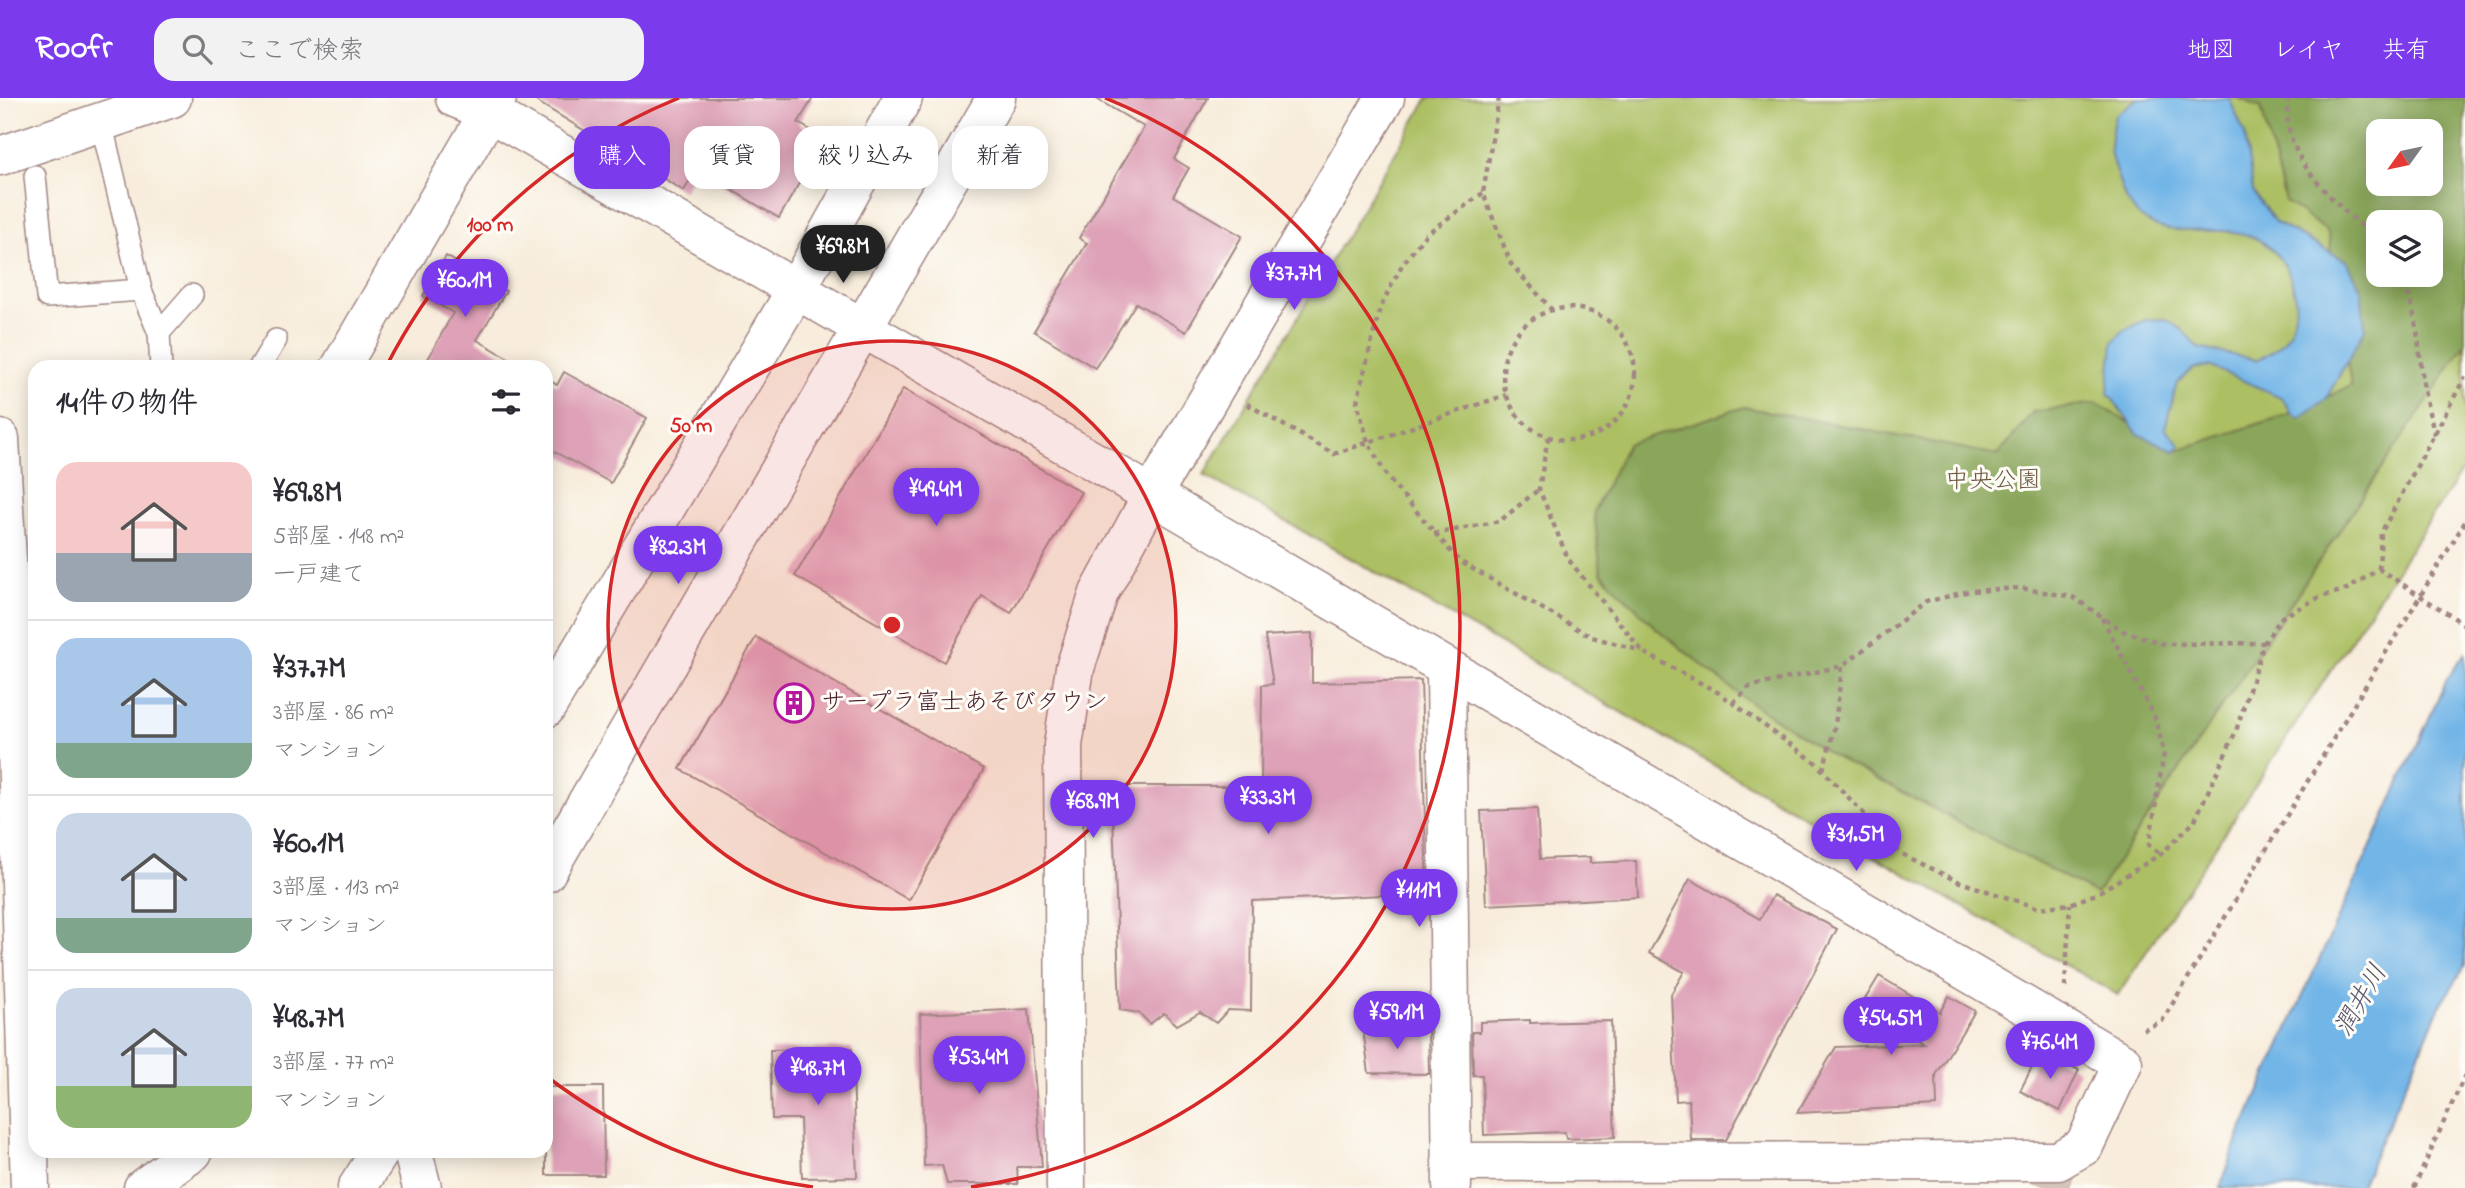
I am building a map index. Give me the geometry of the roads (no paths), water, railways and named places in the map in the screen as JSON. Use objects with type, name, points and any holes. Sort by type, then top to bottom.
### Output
[{"type":"street","points":[[0,156],[172,98]]},
{"type":"street","points":[[553,696],[795,292],[903,98]]},
{"type":"street","points":[[553,861],[996,98]]},
{"type":"street","points":[[1066,1188],[1063,745],[1075,668],[1099,593],[1152,495],[1385,98]]},
{"type":"street","points":[[344,360],[480,103],[795,292],[1152,495],[1446,670],[2123,1063],[2084,1146],[2058,1161],[1452,1175],[1446,670]]},
{"type":"street","points":[[0,439],[26,715],[28,952]]},
{"type":"street","points":[[30,1158],[30,1188]]},
{"type":"street","points":[[143,1188],[185,1158]]},
{"type":"street","points":[[357,1188],[376,1158]]},
{"type":"street","points":[[414,1158],[422,1188]]},
{"type":"lane","points":[[101,122],[141,290],[159,333],[161,360]]},
{"type":"lane","points":[[35,176],[47,297],[141,290]]},
{"type":"lane","points":[[159,333],[192,295]]},
{"type":"lane","points":[[264,360],[276,340]]},
{"type":"water","points":[[2138,98],[2229,98],[2245,134],[2253,191],[2276,223],[2347,261],[2361,289],[2365,329],[2326,399],[2300,418],[2292,413],[2281,397],[2209,366],[2193,369],[2177,383],[2165,428],[2181,445],[2175,451],[2138,434],[2108,393],[2113,342],[2123,331],[2145,320],[2165,319],[2184,331],[2198,348],[2257,360],[2283,342],[2295,315],[2293,284],[2279,257],[2268,246],[2255,238],[2237,233],[2163,228],[2146,221],[2132,208],[2117,176],[2110,144],[2115,115]]},
{"type":"water","name":"潤井川","points":[[2465,653],[2465,966],[2439,1008],[2360,1188],[2220,1188],[2240,1134],[2447,679]]},
{"type":"tunnel","points":[[2049,1188],[2058,1161]]},
{"type":"place","name":"サープラ富士あそびタウン","points":[[794,703]]},
{"type":"park label","name":"中央公園","points":[[1993,481]]}]
